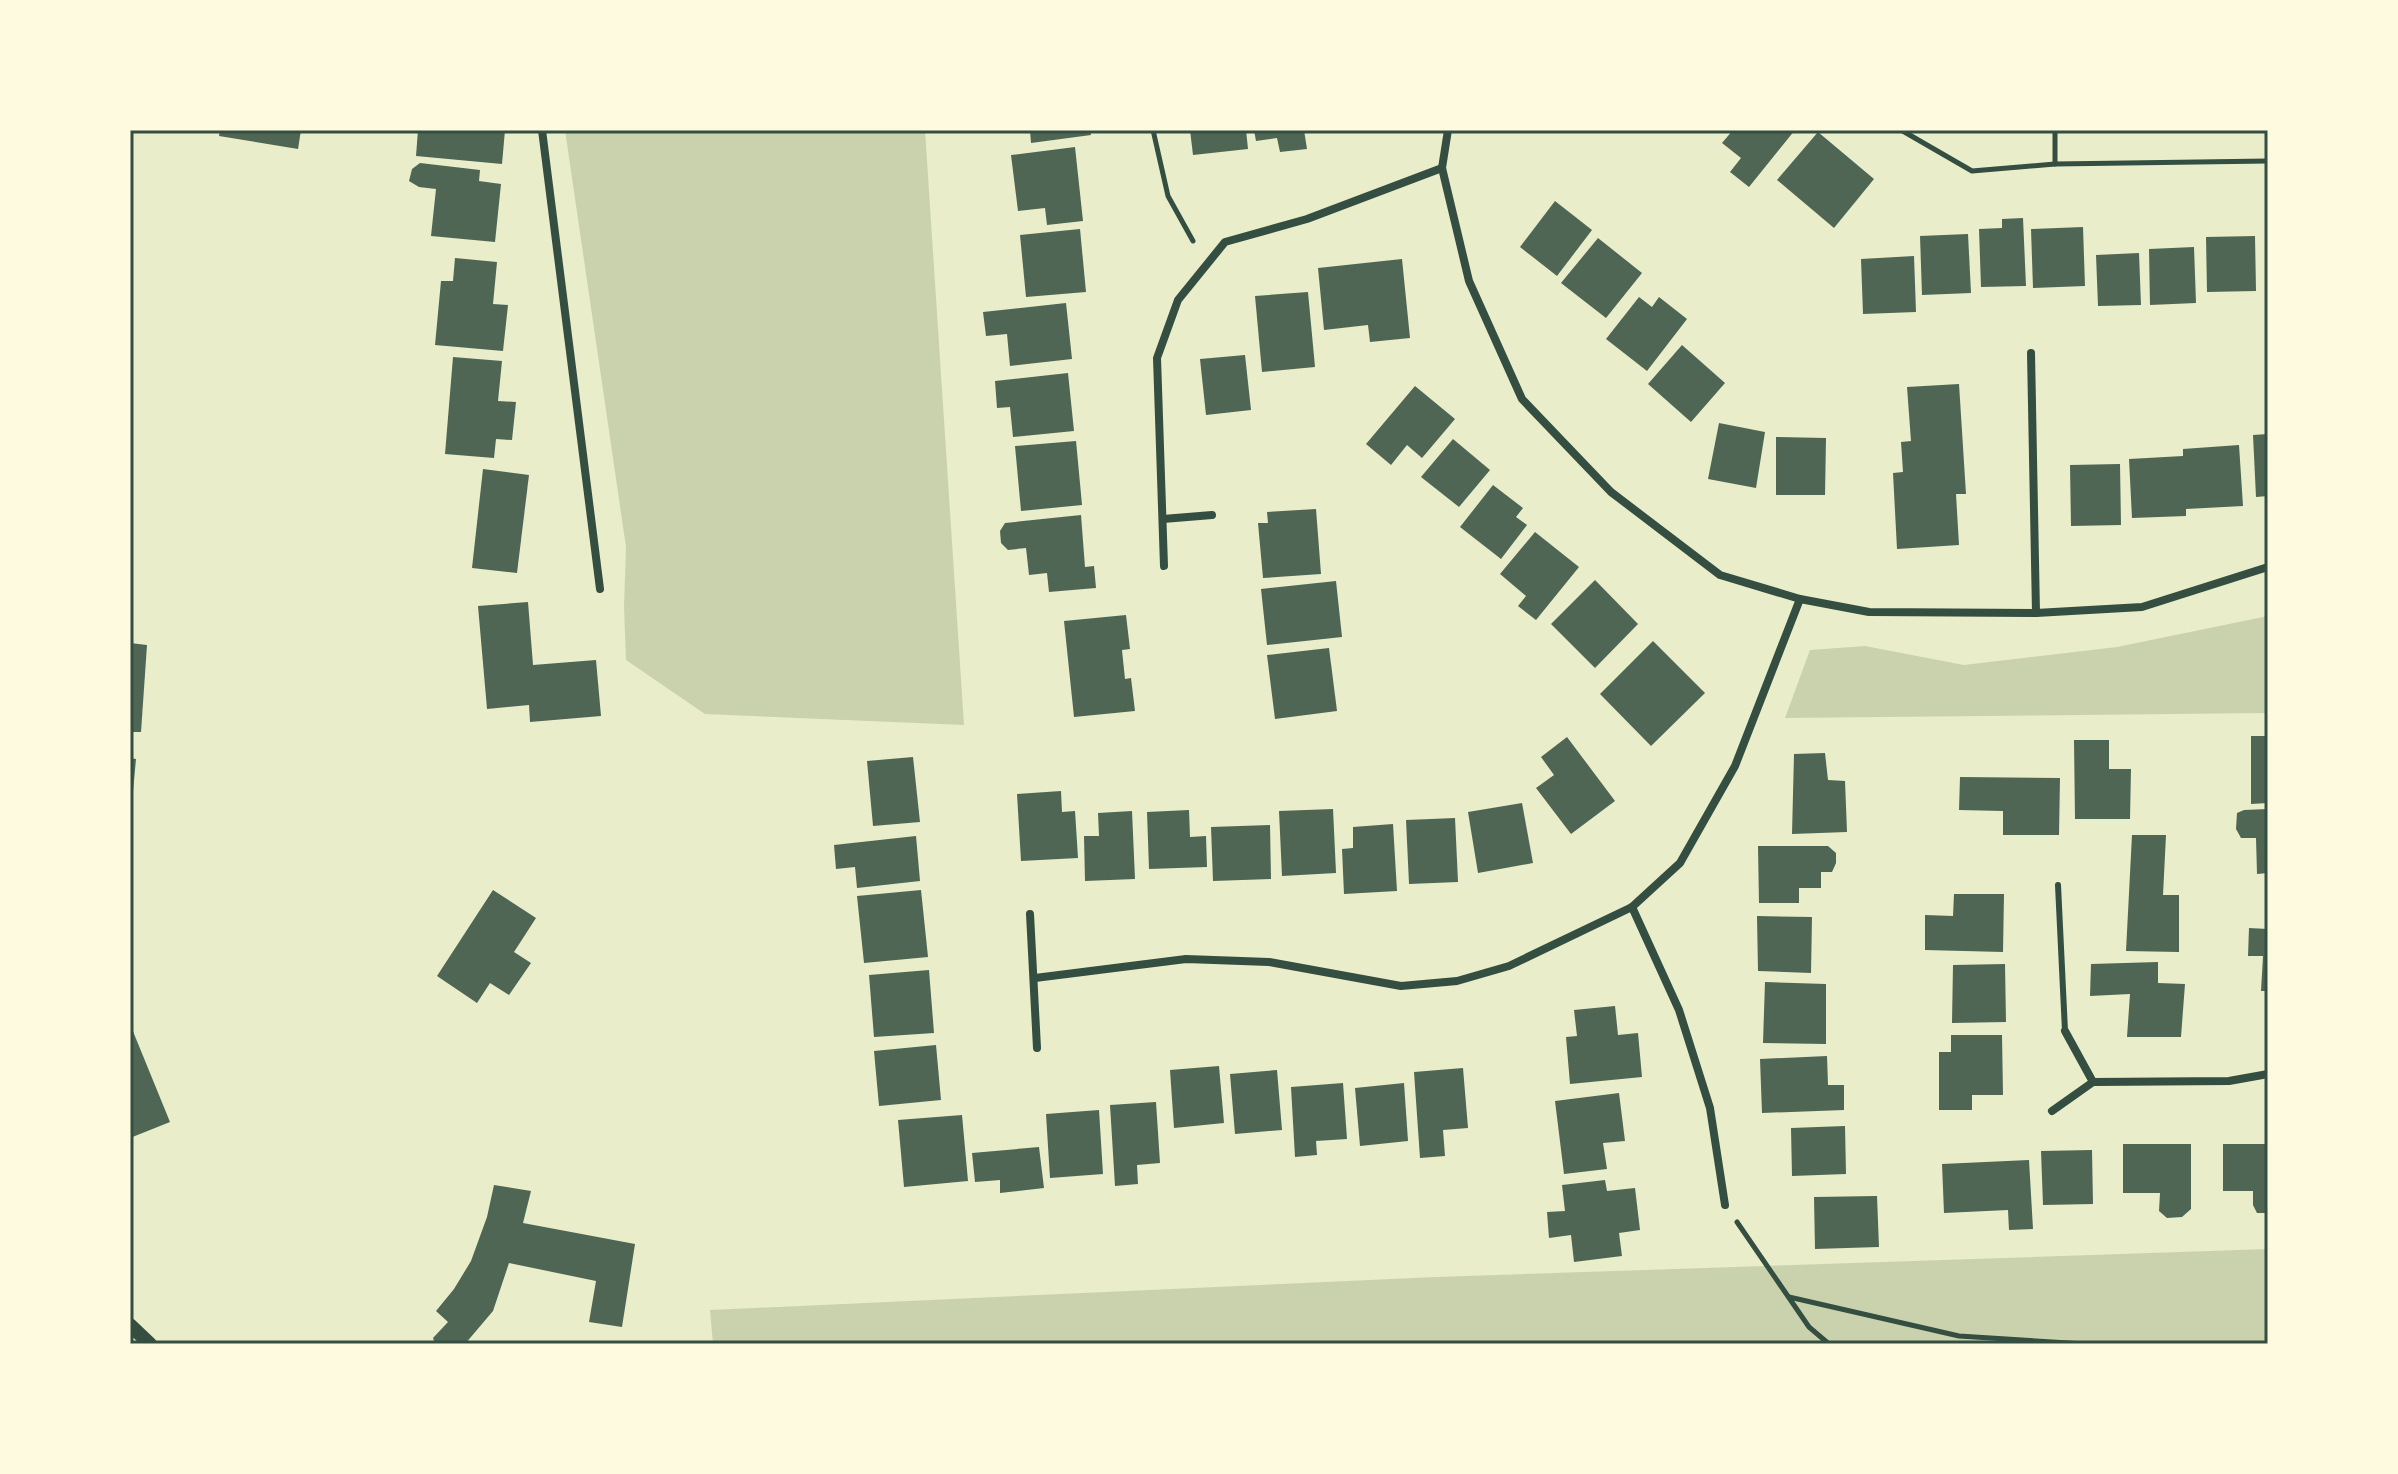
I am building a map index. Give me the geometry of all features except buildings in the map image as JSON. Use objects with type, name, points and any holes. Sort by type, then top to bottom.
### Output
[{"type":"street","points":[[542,130],[600,589]]},
{"type":"street","points":[[1448,130],[1442,168],[1469,281],[1522,399],[1611,492],[1720,575],[1800,599],[1869,612],[2036,613],[2142,607],[2268,567]]},
{"type":"street","points":[[1164,566],[1157,358],[1178,300],[1225,242],[1307,219],[1442,168]]},
{"type":"street","points":[[2031,353],[2036,613]]},
{"type":"street","points":[[1163,519],[1212,515]]},
{"type":"street","points":[[1035,978],[1186,959],[1269,962],[1401,986],[1457,981],[1509,966],[1632,907],[1680,863],[1735,766],[1800,599]]},
{"type":"street","points":[[1632,907],[1679,1010],[1710,1108],[1725,1205]]},
{"type":"street","points":[[1030,914],[1037,1048]]},
{"type":"street","points":[[2065,1031],[2093,1082]]},
{"type":"street","points":[[2052,1111],[2093,1082],[2229,1081],[2268,1074]]},
{"type":"street","points":[[130,1325],[150,1344]]},
{"type":"lane","points":[[2058,885],[2065,1031]]},
{"type":"path","points":[[1153,130],[1168,196],[1207,265]]},
{"type":"path","points":[[1901,130],[1972,171],[2055,164],[2268,161]]},
{"type":"path","points":[[2055,130],[2055,164]]},
{"type":"path","points":[[1725,1205],[1809,1327],[1829,1344]]},
{"type":"path","points":[[1789,1297],[1959,1336],[2085,1344]]},
{"type":"green space","points":[[565,130],[925,130],[964,725],[705,714],[626,660],[626,547]]},
{"type":"green space","points":[[2268,616],[2268,713],[1785,718],[1810,650],[1865,646],[1964,665],[2117,647]]},
{"type":"green space","points":[[2268,1249],[2268,1344],[713,1344],[710,1310],[1436,1277]]}]
